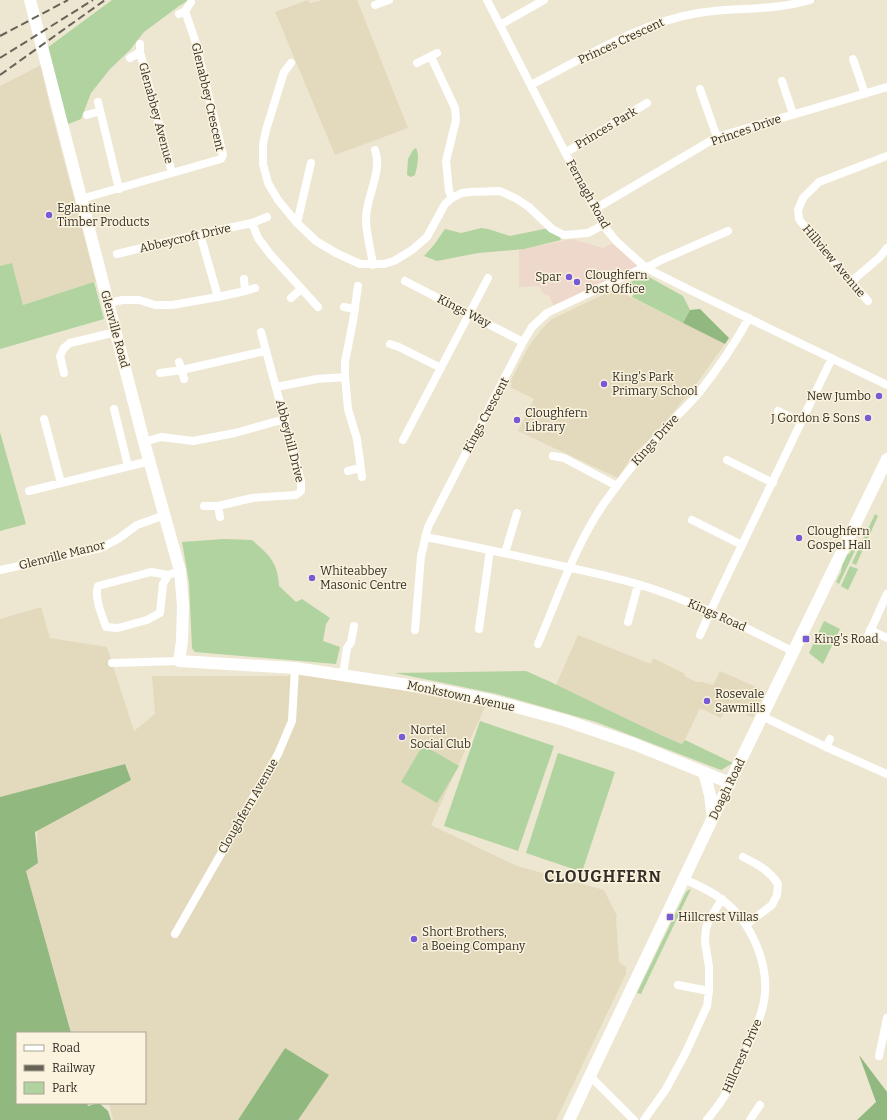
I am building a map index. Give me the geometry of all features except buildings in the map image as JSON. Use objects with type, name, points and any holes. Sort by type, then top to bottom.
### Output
[{"type":"street","name":"Glenville Road","points":[[30,0],[144,442],[165,515],[174,573],[183,606],[182,641],[179,661]]},
{"type":"street","points":[[375,6],[389,0]]},
{"type":"street","name":"Fernagh Road","points":[[487,0],[603,225],[616,241],[646,268],[887,385]]},
{"type":"street","points":[[500,25],[544,0]]},
{"type":"street","name":"Princes Crescent","points":[[530,85],[615,41],[662,21],[699,13],[788,6],[810,0]]},
{"type":"street","name":"Glenabbey Crescent","points":[[81,199],[221,159],[223,155],[195,40],[182,13],[191,2]]},
{"type":"street","name":"Glenabbey Avenue","points":[[130,58],[140,48],[172,173]]},
{"type":"street","points":[[417,62],[434,55],[455,108],[456,120],[446,161],[449,191],[452,198]]},
{"type":"street","points":[[853,59],[865,94]]},
{"type":"street","points":[[291,63],[284,72],[263,144],[263,158],[268,183],[278,200],[297,222],[316,241],[336,253],[360,264],[373,265],[394,261],[412,250],[426,236],[445,204],[452,198],[470,192],[500,191],[516,198],[529,207],[552,228],[564,235],[588,233],[603,225]]},
{"type":"street","points":[[782,81],[793,114]]},
{"type":"street","name":"Princes Drive","points":[[595,209],[717,137],[887,87]]},
{"type":"street","points":[[700,89],[717,137]]},
{"type":"street","name":"Princes Park","points":[[565,153],[647,103]]},
{"type":"street","points":[[87,114],[99,106],[119,189]]},
{"type":"street","points":[[373,265],[366,220],[368,203],[378,165],[378,157],[375,150]]},
{"type":"street","name":"Hillview Avenue","points":[[868,301],[812,237],[799,219],[798,210],[803,198],[819,182],[887,156]]},
{"type":"street","points":[[297,222],[311,163]]},
{"type":"street","name":"Abbeycroft Drive","points":[[117,254],[252,223],[267,217]]},
{"type":"street","points":[[252,223],[258,238],[270,254],[318,307]]},
{"type":"street","name":"Kings Crescent","points":[[415,630],[421,556],[425,537],[431,520],[532,327],[547,313],[640,269],[646,268],[728,230]]},
{"type":"street","points":[[200,234],[218,297]]},
{"type":"street","points":[[852,281],[880,257],[887,248]]},
{"type":"street","points":[[403,440],[488,278]]},
{"type":"street","points":[[244,279],[245,291]]},
{"type":"street","name":"Kings Way","points":[[405,281],[523,342]]},
{"type":"street","points":[[358,286],[347,347],[345,377],[348,410],[357,439],[362,477]]},
{"type":"street","points":[[108,303],[123,300],[139,300],[155,305],[172,306],[255,288]]},
{"type":"street","points":[[291,298],[301,289]]},
{"type":"street","points":[[344,307],[355,309]]},
{"type":"street","name":"Kings Drive","points":[[570,567],[585,536],[604,503],[635,462],[697,395],[708,381],[734,344],[749,318]]},
{"type":"street","points":[[64,373],[60,356],[67,345],[116,332]]},
{"type":"street","name":"Abbeyhill Drive","points":[[204,506],[218,506],[252,498],[296,495],[301,491],[301,481],[261,332]]},
{"type":"street","points":[[390,344],[441,368]]},
{"type":"street","points":[[160,372],[181,366],[266,351]]},
{"type":"street","points":[[700,635],[832,358]]},
{"type":"street","points":[[181,366],[184,379]]},
{"type":"street","points":[[276,387],[345,377]]},
{"type":"street","points":[[114,409],[128,466]]},
{"type":"street","points":[[778,410],[801,422]]},
{"type":"street","points":[[44,419],[61,483]]},
{"type":"street","points":[[144,442],[161,437],[193,441],[235,433],[285,419]]},
{"type":"street","points":[[553,456],[564,458],[617,486]]},
{"type":"street","name":"Doagh Road","points":[[569,1120],[762,716],[887,459]]},
{"type":"street","points":[[727,460],[772,483]]},
{"type":"street","points":[[29,491],[150,461]]},
{"type":"street","points":[[348,470],[360,468]]},
{"type":"street","points":[[218,506],[220,517]]},
{"type":"street","points":[[505,553],[517,513]]},
{"type":"street","name":"Glenville Manor","points":[[0,570],[101,548],[118,540],[137,525],[165,515]]},
{"type":"street","points":[[692,520],[742,545]]},
{"type":"street","name":"Kings Road","points":[[425,537],[570,567],[638,585],[688,602],[757,633],[794,652]]},
{"type":"street","points":[[479,629],[490,550]]},
{"type":"street","points":[[538,644],[570,567]]},
{"type":"street","points":[[151,572],[174,573],[163,584],[160,613],[147,620],[118,628],[106,626],[98,602],[98,586],[151,572]]},
{"type":"street","points":[[628,622],[638,585]]},
{"type":"street","points":[[887,594],[869,633],[887,638]]},
{"type":"street","points":[[343,675],[347,648],[351,642],[354,626]]},
{"type":"street","points":[[112,663],[179,661]]},
{"type":"street","name":"Monkstown Avenue","points":[[179,661],[295,668],[428,688],[508,705],[564,720],[634,744],[730,783]]},
{"type":"street","name":"Cloughfern Avenue","points":[[175,934],[278,754],[292,722],[295,668]]},
{"type":"street","points":[[762,716],[828,743],[887,774]]},
{"type":"street","points":[[704,772],[710,795],[713,818]]},
{"type":"street","points":[[743,857],[772,874],[778,884],[777,895],[772,905],[746,924]]},
{"type":"street","name":"Hillcrest Drive","points":[[684,879],[706,889],[722,899],[746,924],[759,949],[765,979],[764,1005],[752,1038],[724,1096],[707,1120]]},
{"type":"street","points":[[644,1120],[666,1090],[686,1052],[707,1006],[709,991],[709,967],[705,942],[706,928],[709,920],[722,899]]},
{"type":"street","points":[[678,985],[709,991]]},
{"type":"street","points":[[879,1056],[887,1018]]},
{"type":"street","points":[[590,1076],[634,1120]]},
{"type":"street","points":[[750,1120],[760,1105]]},
{"type":"shaded area","points":[[308,0],[310,3],[323,0],[357,0],[408,128],[335,155],[275,12]]},
{"type":"shaded area","points":[[41,65],[50,107],[96,282],[23,305],[12,263],[0,266],[0,86]]},
{"type":"shaded area","points":[[572,239],[603,248],[613,243],[642,268],[555,309],[549,296],[544,294],[539,286],[519,287],[519,250]]},
{"type":"shaded area","name":"King's Park Primary School","points":[[615,289],[725,344],[697,383],[660,429],[632,456],[618,478],[518,431],[534,399],[510,387],[512,383],[510,382],[529,346],[541,330],[552,319]]},
{"type":"shaded area","points":[[41,607],[50,638],[107,647],[134,731],[155,714],[152,676],[287,676],[308,671],[485,707],[431,825],[517,866],[604,890],[617,916],[619,962],[626,967],[626,974],[556,1120],[296,1120],[285,1048],[238,1120],[113,1120],[109,1104],[146,1104],[146,1032],[71,1032],[26,871],[38,863],[37,829],[130,779],[124,764],[0,797],[0,619]]},
{"type":"shaded area","points":[[578,635],[651,664],[653,658],[685,674],[684,676],[697,682],[713,685],[720,671],[765,691],[753,718],[728,705],[721,718],[700,708],[683,744],[614,715],[556,685]]},
{"type":"green space","points":[[112,0],[189,0],[144,32],[130,50],[110,69],[91,93],[81,119],[66,125],[43,51]]},
{"type":"green space","points":[[416,148],[418,154],[417,165],[415,175],[411,177],[407,175],[408,159],[413,150]]},
{"type":"green space","points":[[481,228],[510,236],[549,228],[558,233],[561,240],[524,249],[478,253],[437,261],[424,256],[445,229],[461,233]]},
{"type":"green space","points":[[12,263],[23,305],[94,282],[104,319],[0,349],[0,266]]},
{"type":"green space","points":[[647,276],[683,296],[690,310],[683,323],[632,297],[636,290],[626,284]]},
{"type":"green space","points":[[700,309],[729,338],[725,344],[683,323],[690,310]]},
{"type":"green space","points":[[0,432],[26,524],[0,531]]},
{"type":"green space","points":[[875,514],[878,516],[856,565],[852,563]]},
{"type":"green space","points":[[224,539],[252,540],[272,560],[277,571],[279,586],[296,602],[302,599],[330,618],[326,624],[323,641],[340,647],[336,664],[195,652],[192,648],[189,582],[182,542]]},
{"type":"green space","points":[[854,543],[858,544],[839,584],[836,582],[841,572],[843,560],[846,555],[850,553]]},
{"type":"green space","points":[[850,566],[858,569],[848,590],[841,586]]},
{"type":"green space","points":[[824,621],[840,629],[823,664],[809,653]]},
{"type":"green space","points":[[526,671],[682,744],[685,740],[733,763],[721,770],[596,722],[497,694],[395,673]]},
{"type":"green space","points":[[480,721],[554,746],[518,851],[444,826]]},
{"type":"green space","points":[[423,745],[459,766],[437,803],[401,782]]},
{"type":"green space","points":[[558,753],[615,772],[582,872],[526,853]]},
{"type":"green space","points":[[125,764],[131,780],[35,832],[38,863],[26,871],[71,1032],[16,1032],[16,1104],[87,1104],[88,1106],[100,1104],[108,1111],[111,1120],[0,1120],[0,797]]},
{"type":"green space","points":[[691,889],[641,994],[637,993],[685,894]]},
{"type":"green space","points":[[285,1048],[329,1075],[298,1120],[238,1120]]},
{"type":"green space","points":[[859,1055],[887,1092],[887,1120],[857,1120],[876,1102]]},
{"type":"railway","points":[[0,36],[68,0]]},
{"type":"railway","points":[[0,58],[93,0]]},
{"type":"railway","points":[[0,75],[105,0]]},
{"type":"place","name":"Eglantine Timber Products","points":[[49,215]]},
{"type":"place","name":"Spar","points":[[569,277]]},
{"type":"place","name":"Cloughfern Post Office","points":[[577,282]]},
{"type":"place","name":"King's Park Primary School","points":[[604,384]]},
{"type":"place","name":"New Jumbo","points":[[879,396]]},
{"type":"place","name":"J Gordon & Sons","points":[[868,418]]},
{"type":"place","name":"Cloughfern Library","points":[[517,420]]},
{"type":"place","name":"Cloughfern Gospel Hall","points":[[799,538]]},
{"type":"place","name":"Whiteabbey Masonic Centre","points":[[312,578]]},
{"type":"place","name":"King's Road","points":[[806,639]]},
{"type":"place","name":"Rosevale Sawmills","points":[[707,701]]},
{"type":"place","name":"Nortel Social Club","points":[[402,737]]},
{"type":"place","name":"Hillcrest Villas","points":[[670,917]]},
{"type":"place","name":"Short Brothers, a Boeing Company","points":[[414,939]]},
{"type":"district","name":"CLOUGHFERN","points":[[603,876]]}]
